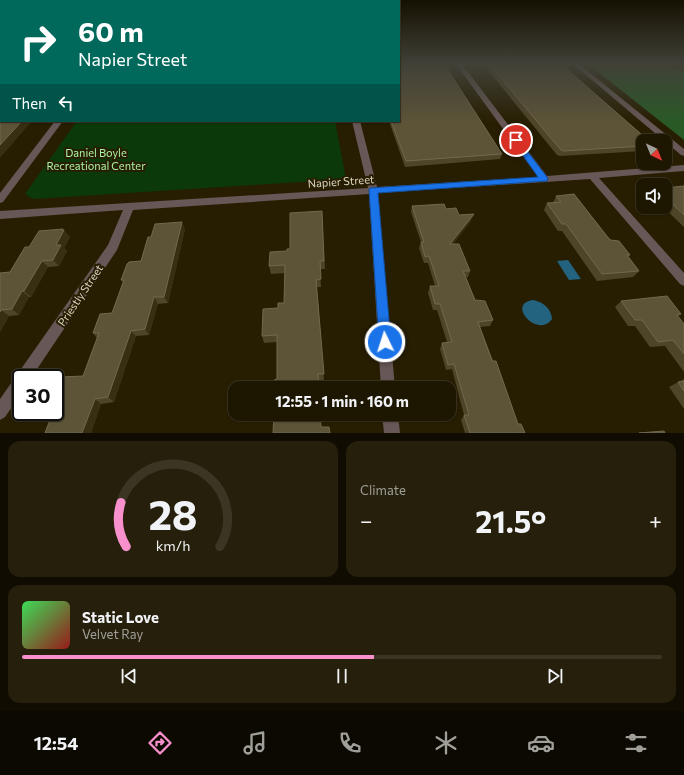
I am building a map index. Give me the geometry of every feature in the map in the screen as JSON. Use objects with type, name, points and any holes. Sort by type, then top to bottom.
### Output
[{"type":"street","points":[[474,84],[544,179]]},
{"type":"street","points":[[601,84],[684,153]]},
{"type":"street","points":[[0,200],[59,122]]},
{"type":"street","points":[[356,122],[373,190],[387,381]]},
{"type":"street","name":"Napier Street","points":[[0,216],[592,176],[684,168]]},
{"type":"street","points":[[592,176],[684,281]]},
{"type":"street","name":"Priestly Street","points":[[29,369],[113,247],[129,207]]},
{"type":"street","points":[[0,412],[12,394]]},
{"type":"street","points":[[391,421],[392,433]]},
{"type":"green space","points":[[614,84],[684,84],[684,140]]},
{"type":"green space","name":"Daniel Boyle Recreational Center","points":[[76,122],[335,122],[346,179],[33,199],[25,194]]},
{"type":"water","points":[[568,260],[581,279],[569,280],[557,261]]},
{"type":"water","points":[[533,300],[543,304],[550,312],[552,319],[546,324],[540,325],[533,323],[523,313],[522,307],[525,303]]},
{"type":"building","points":[[400,84],[457,84],[502,154],[406,161],[391,122],[400,122]]},
{"type":"building","points":[[506,84],[584,84],[641,134],[636,134],[636,146],[563,151]]},
{"type":"building","points":[[0,122],[21,122],[0,145]]},
{"type":"building","points":[[684,186],[684,215],[672,204],[672,187]]},
{"type":"building","points":[[574,194],[610,240],[619,241],[630,255],[627,255],[639,271],[602,274],[566,224],[562,224],[547,203],[561,202],[556,196]]},
{"type":"building","points":[[444,204],[446,209],[456,208],[459,215],[474,214],[450,244],[459,244],[470,271],[463,271],[475,300],[485,301],[493,320],[478,322],[492,361],[496,361],[518,424],[521,424],[525,433],[470,433],[464,415],[469,415],[454,364],[448,365],[442,343],[452,342],[440,304],[435,304],[430,286],[439,286],[429,256],[425,257],[421,242],[424,242],[412,206]]},
{"type":"building","points":[[322,211],[324,261],[320,261],[321,279],[316,280],[324,374],[318,374],[318,381],[274,381],[277,379],[277,335],[262,336],[263,309],[278,308],[278,303],[284,303],[285,265],[269,266],[270,252],[287,251],[287,249],[290,249],[290,213]]},
{"type":"building","points":[[182,222],[164,297],[154,297],[145,329],[131,331],[108,397],[95,399],[82,433],[45,433],[50,421],[64,421],[64,377],[83,376],[99,333],[93,333],[100,314],[112,313],[124,280],[121,280],[127,264],[129,262],[141,261],[148,237],[151,237],[155,224]]},
{"type":"building","points":[[63,229],[63,231],[64,230],[56,245],[61,245],[53,260],[42,261],[12,309],[1,310],[0,312],[0,273],[10,272],[25,247],[29,247],[39,231]]},
{"type":"building","points":[[667,296],[681,314],[677,315],[684,324],[684,354],[673,340],[658,342],[642,320],[635,320],[621,301]]},
{"type":"building","points":[[684,381],[684,391],[678,382]]},
{"type":"building","points":[[274,421],[321,421],[321,427],[329,427],[330,433],[273,433]]},
{"type":"building","points":[[664,431],[665,433],[639,433]]},
{"type":"route","points":[[385,342],[373,190],[544,179],[516,140]]}]
